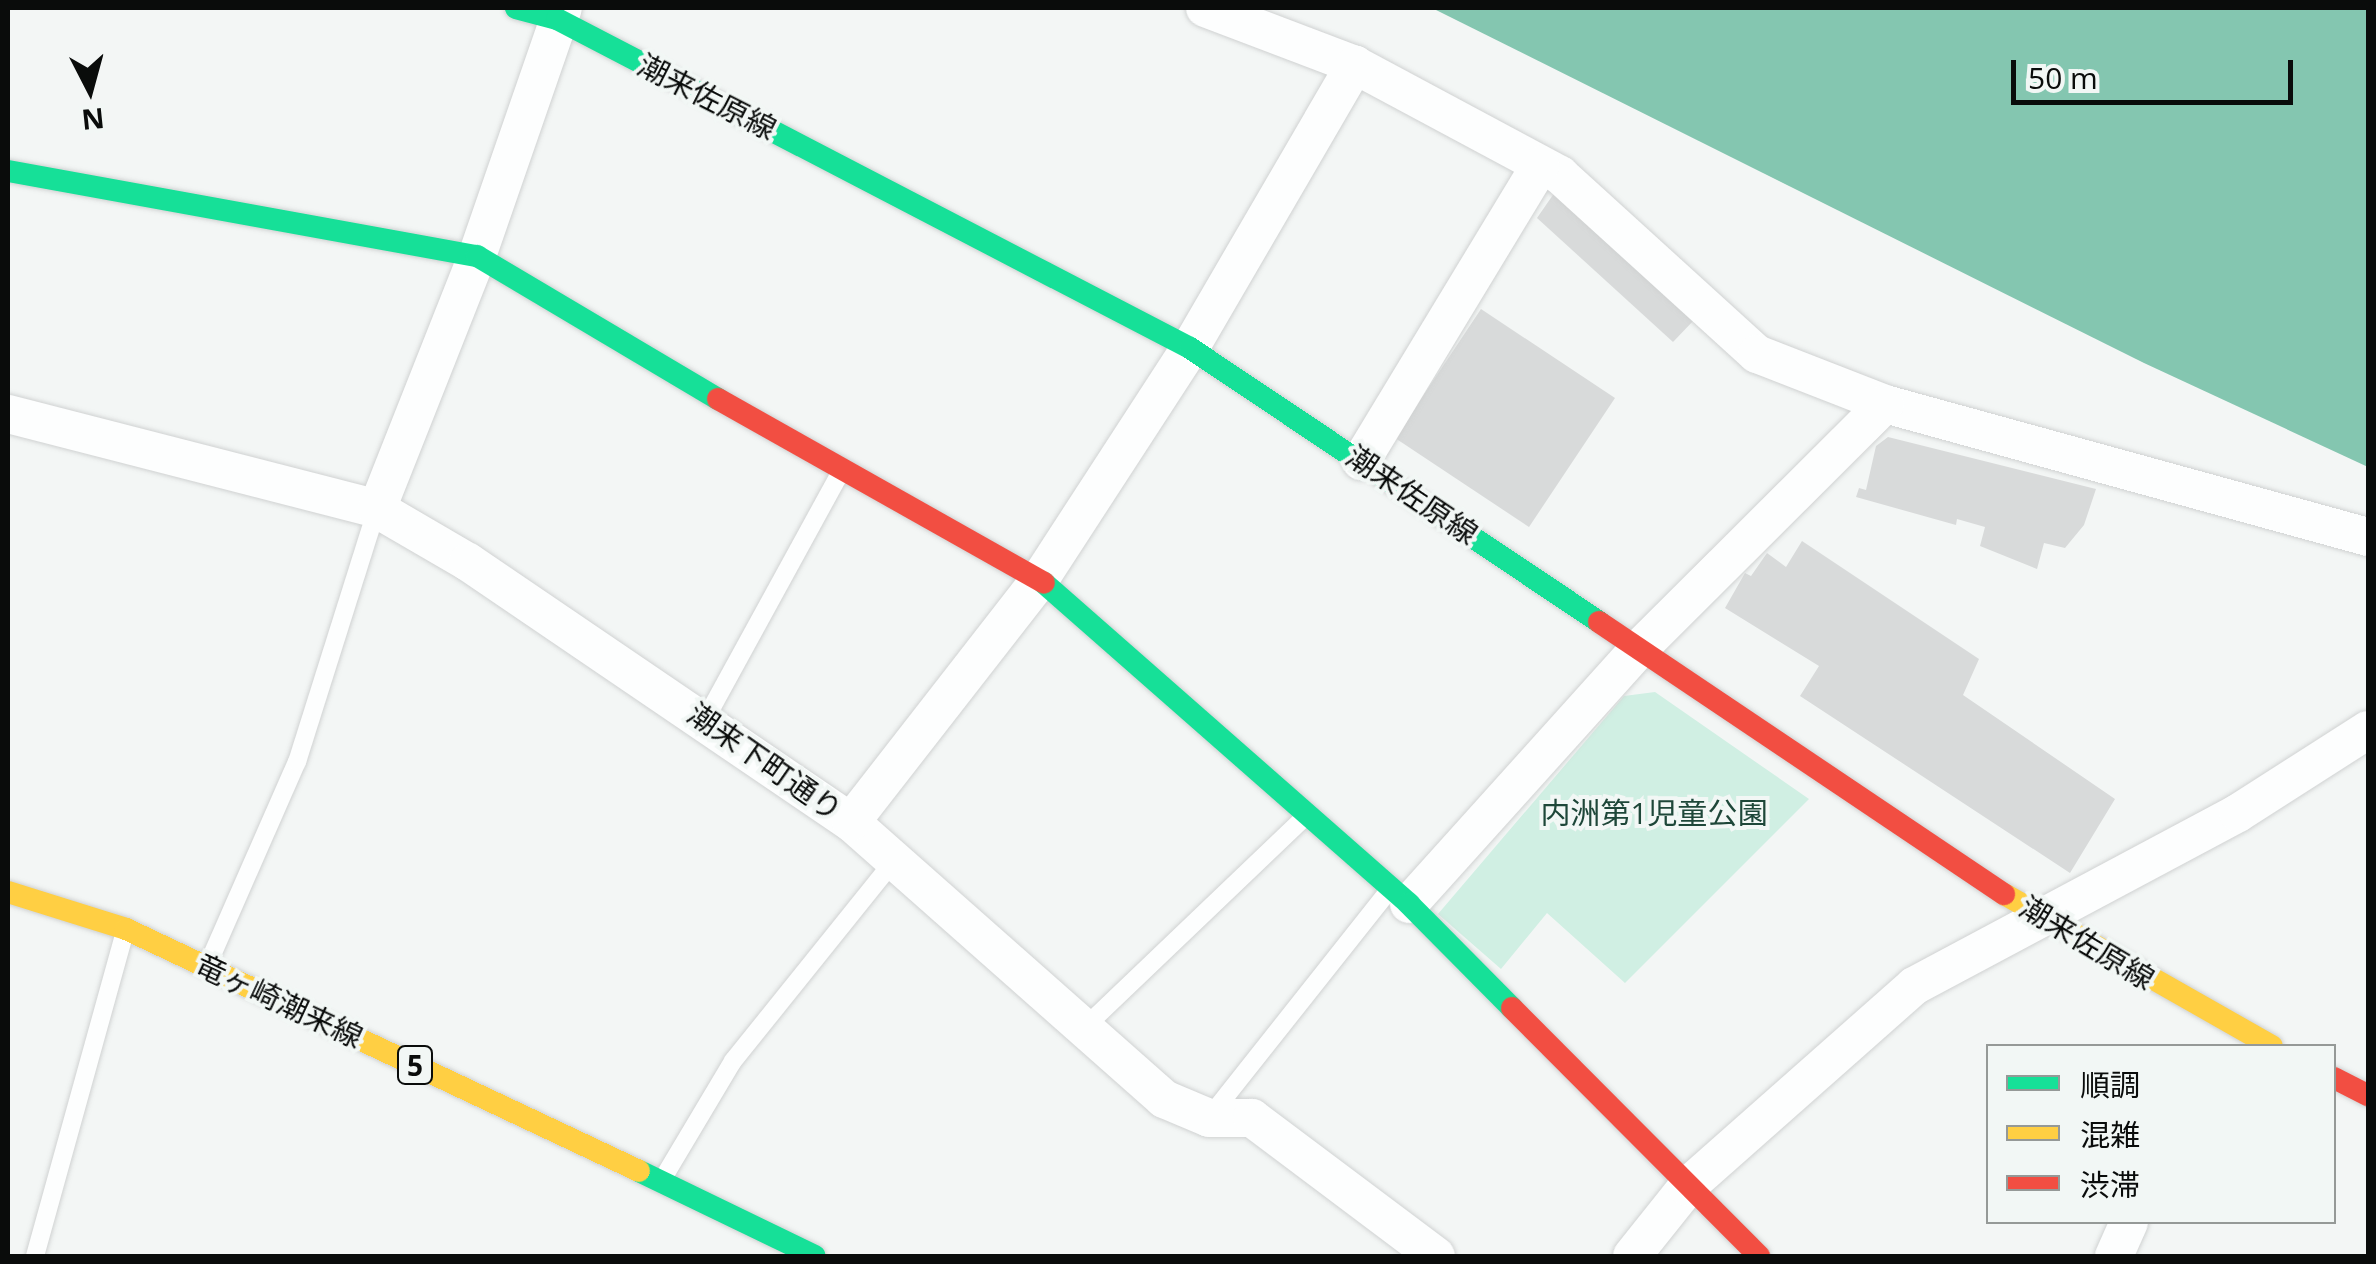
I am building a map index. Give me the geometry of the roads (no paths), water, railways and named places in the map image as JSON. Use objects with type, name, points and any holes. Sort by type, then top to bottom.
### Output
[{"type":"main road","name":"潮来佐原線","points":[[516,8],[560,14],[1190,348],[2212,1033],[2263,1044]]},
{"type":"main road","points":[[8,171],[477,256],[841,472],[1040,579],[1400,896],[1759,1256]]},
{"type":"main road","name":"竜ヶ崎潮来線","points":[[8,892],[126,929],[815,1256]]},
{"type":"main road","points":[[2336,1079],[2368,1095]]},
{"type":"street","points":[[1205,8],[1355,65],[1540,165],[1757,354],[1884,404],[2368,537]]},
{"type":"street","points":[[377,509],[477,256],[560,14]]},
{"type":"street","points":[[850,822],[1040,579],[1190,348],[1355,65]]},
{"type":"street","points":[[1360,461],[1540,165]]},
{"type":"street","points":[[1400,896],[1884,404]]},
{"type":"street","name":"潮来下町通り","points":[[8,414],[377,509],[705,720],[850,822],[1164,1099],[1209,1118],[1252,1118],[1436,1256]]},
{"type":"street","points":[[1632,1256],[1688,1187],[1914,986],[2238,814],[2368,730]]},
{"type":"street","points":[[2114,1256],[2128,1224]]},
{"type":"lane","points":[[705,720],[841,472]]},
{"type":"lane","points":[[207,967],[297,762],[377,509]]},
{"type":"lane","points":[[1084,1028],[1307,814]]},
{"type":"lane","points":[[659,1184],[733,1061],[894,861]]},
{"type":"lane","points":[[1209,1118],[1400,896]]},
{"type":"lane","points":[[35,1256],[126,929]]},
{"type":"park label","name":"内洲第1児童公園","points":[[1654,813]]}]
